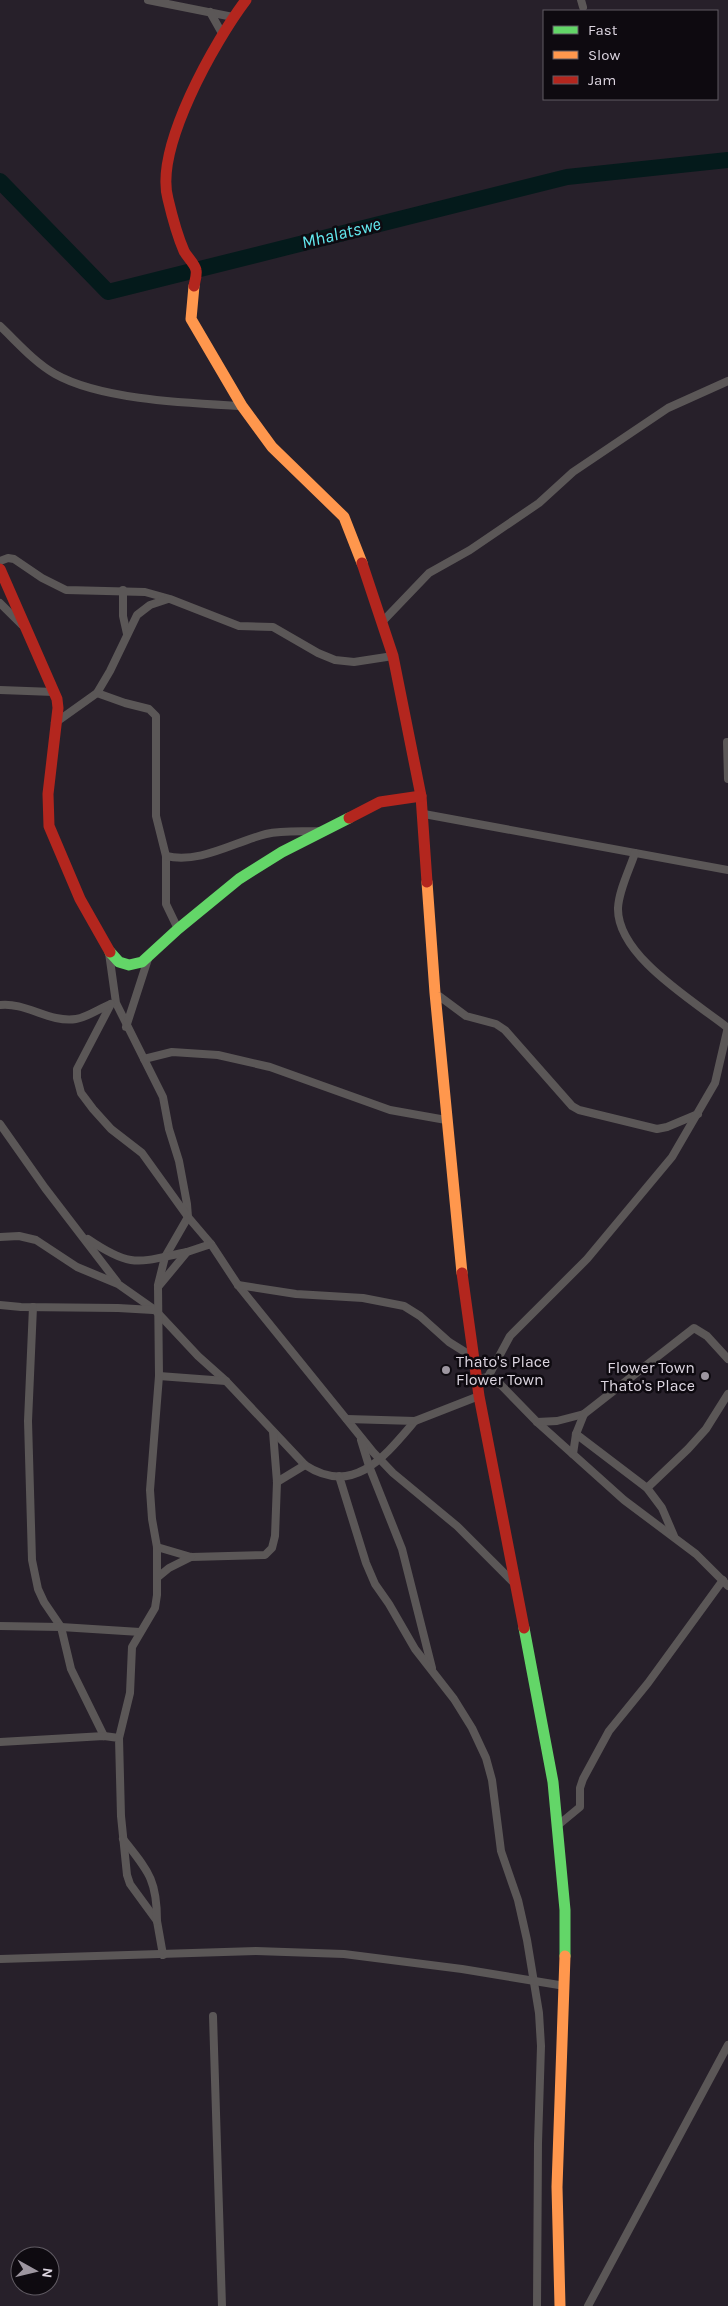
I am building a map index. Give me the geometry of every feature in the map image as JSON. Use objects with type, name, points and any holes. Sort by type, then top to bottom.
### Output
[{"type":"street","points":[[148,0],[233,17]]},
{"type":"street","points":[[246,0],[233,17],[198,80],[175,130],[166,176],[167,197],[184,250],[196,270],[191,319],[242,406],[272,447],[344,517],[354,536],[393,656],[424,814],[435,993],[446,1120],[459,1249],[473,1357],[482,1379],[501,1386],[537,1422],[624,1500],[674,1536],[726,1583],[609,1731],[583,1779],[580,1788],[580,1807],[557,1826]]},
{"type":"street","points":[[210,12],[223,35]]},
{"type":"street","points":[[0,326],[39,363],[54,374],[75,384],[135,396],[242,406]]},
{"type":"street","points":[[383,621],[429,573],[470,550],[539,503],[573,472],[668,408],[728,381]]},
{"type":"street","points":[[0,561],[8,558],[14,559],[42,578],[66,590],[145,592],[170,599],[239,626],[273,627],[318,654],[335,660],[354,662],[393,656]]},
{"type":"street","points":[[0,569],[23,626],[54,692],[58,708],[48,794],[49,826],[80,899],[109,949],[119,962],[135,965],[148,959],[178,929],[239,879],[320,830],[380,802],[421,796]]},
{"type":"street","points":[[122,590],[123,616],[127,636]]},
{"type":"street","points":[[55,723],[97,693],[137,615],[150,605],[170,599]]},
{"type":"street","points":[[0,604],[23,626]]},
{"type":"street","points":[[0,690],[54,692]]},
{"type":"street","points":[[97,693],[125,704],[149,709],[156,716],[156,816],[166,856],[166,904],[178,929]]},
{"type":"street","points":[[727,742],[728,779]]},
{"type":"street","points":[[424,814],[728,870]]},
{"type":"street","points":[[166,856],[180,860],[207,854],[268,833],[320,830]]},
{"type":"street","points":[[560,2306],[557,2187],[565,1986],[565,1910],[553,1782],[478,1396],[482,1379],[510,1336],[587,1259],[672,1157],[715,1083],[728,1028],[650,968],[626,937],[619,917],[618,907],[635,854]]},
{"type":"street","points":[[109,949],[113,1003],[144,1058],[163,1097],[169,1129],[185,1190],[188,1217],[165,1257],[158,1287],[155,1311],[159,1376],[150,1490],[152,1519],[157,1547],[158,1577],[155,1608],[132,1647],[130,1693],[119,1738],[125,1862],[130,1884],[157,1921]]},
{"type":"street","points":[[126,1027],[148,959]]},
{"type":"street","points":[[435,993],[466,1016],[496,1024],[506,1030],[572,1106],[579,1110],[657,1129],[667,1127],[698,1114]]},
{"type":"street","points":[[0,1005],[8,1004],[52,1017],[75,1019],[113,1003]]},
{"type":"street","points":[[113,1003],[77,1069],[81,1094],[111,1129],[142,1153],[188,1217],[211,1244],[238,1284],[381,1460],[393,1473],[457,1526],[514,1583]]},
{"type":"street","points":[[144,1058],[172,1052],[218,1054],[270,1067],[390,1110],[446,1120]]},
{"type":"street","points":[[0,1124],[45,1188],[118,1284]]},
{"type":"street","points":[[81,1235],[121,1259],[136,1262],[187,1252],[211,1244]]},
{"type":"street","points":[[0,1236],[19,1236],[36,1240],[77,1267],[118,1284],[155,1311],[198,1356],[226,1381],[305,1465],[317,1473],[330,1477],[352,1475],[381,1460],[415,1421]]},
{"type":"street","points":[[158,1287],[187,1252]]},
{"type":"street","points":[[238,1284],[296,1294],[363,1298],[404,1306],[420,1316],[450,1342],[473,1357]]},
{"type":"street","points":[[0,1305],[118,1308],[155,1311]]},
{"type":"street","points":[[33,1307],[28,1421],[32,1560],[38,1590],[61,1627],[72,1669],[104,1736]]},
{"type":"street","points":[[537,1422],[557,1421],[584,1414],[694,1328],[708,1336],[728,1359]]},
{"type":"street","points":[[159,1376],[226,1381]]},
{"type":"street","points":[[648,1488],[706,1429],[728,1394]]},
{"type":"street","points":[[347,1418],[415,1421],[478,1396]]},
{"type":"street","points":[[573,1454],[576,1434],[584,1414]]},
{"type":"street","points":[[157,1547],[191,1557],[265,1555],[272,1548],[275,1536],[277,1482],[273,1432]]},
{"type":"street","points":[[359,1434],[369,1466],[389,1512],[402,1549],[432,1670]]},
{"type":"street","points":[[576,1434],[648,1488],[662,1508],[674,1536]]},
{"type":"street","points":[[277,1482],[305,1465]]},
{"type":"street","points":[[339,1476],[366,1562],[375,1584],[389,1604],[415,1650],[432,1670],[472,1728],[486,1758],[492,1780],[501,1852],[518,1900],[527,1940],[539,2013],[541,2046],[538,2142],[537,2306]]},
{"type":"street","points":[[158,1577],[169,1568],[191,1557]]},
{"type":"street","points":[[0,1626],[61,1627],[140,1632]]},
{"type":"street","points":[[0,1742],[104,1736],[119,1738]]},
{"type":"street","points":[[123,1839],[153,1879],[157,1897],[157,1921],[163,1955]]},
{"type":"street","points":[[0,1959],[256,1951],[344,1954],[462,1969],[565,1986]]},
{"type":"street","points":[[213,2016],[222,2306]]},
{"type":"street","points":[[588,2306],[728,2045]]},
{"type":"waterway","name":"Mhalatswe","points":[[0,181],[108,292],[567,177],[728,160]]},
{"type":"traffic: fast","points":[[110,952],[119,962],[129,965],[142,962],[178,929],[239,879],[282,852],[349,818]]},
{"type":"traffic: fast","points":[[524,1628],[553,1782],[565,1910],[565,1956]]},
{"type":"traffic: slow","points":[[194,286],[191,319],[242,406],[272,447],[344,517],[362,563]]},
{"type":"traffic: slow","points":[[427,882],[435,993],[462,1273]]},
{"type":"traffic: slow","points":[[560,2306],[557,2187],[565,1956]]},
{"type":"traffic: jam","points":[[194,286],[195,268],[181,245],[168,199],[166,177],[170,152],[178,124],[190,96],[219,41],[246,0]]},
{"type":"traffic: jam","points":[[362,563],[393,656],[421,796],[427,882]]},
{"type":"traffic: jam","points":[[0,569],[57,699],[58,708],[48,794],[49,826],[80,899],[110,952]]},
{"type":"traffic: jam","points":[[349,818],[380,802],[421,796]]},
{"type":"traffic: jam","points":[[462,1273],[479,1396],[524,1628]]},
{"type":"place","name":"Thato's Place Flower Town","points":[[446,1370]]},
{"type":"place","name":"Flower Town Thato's Place","points":[[705,1376]]}]
